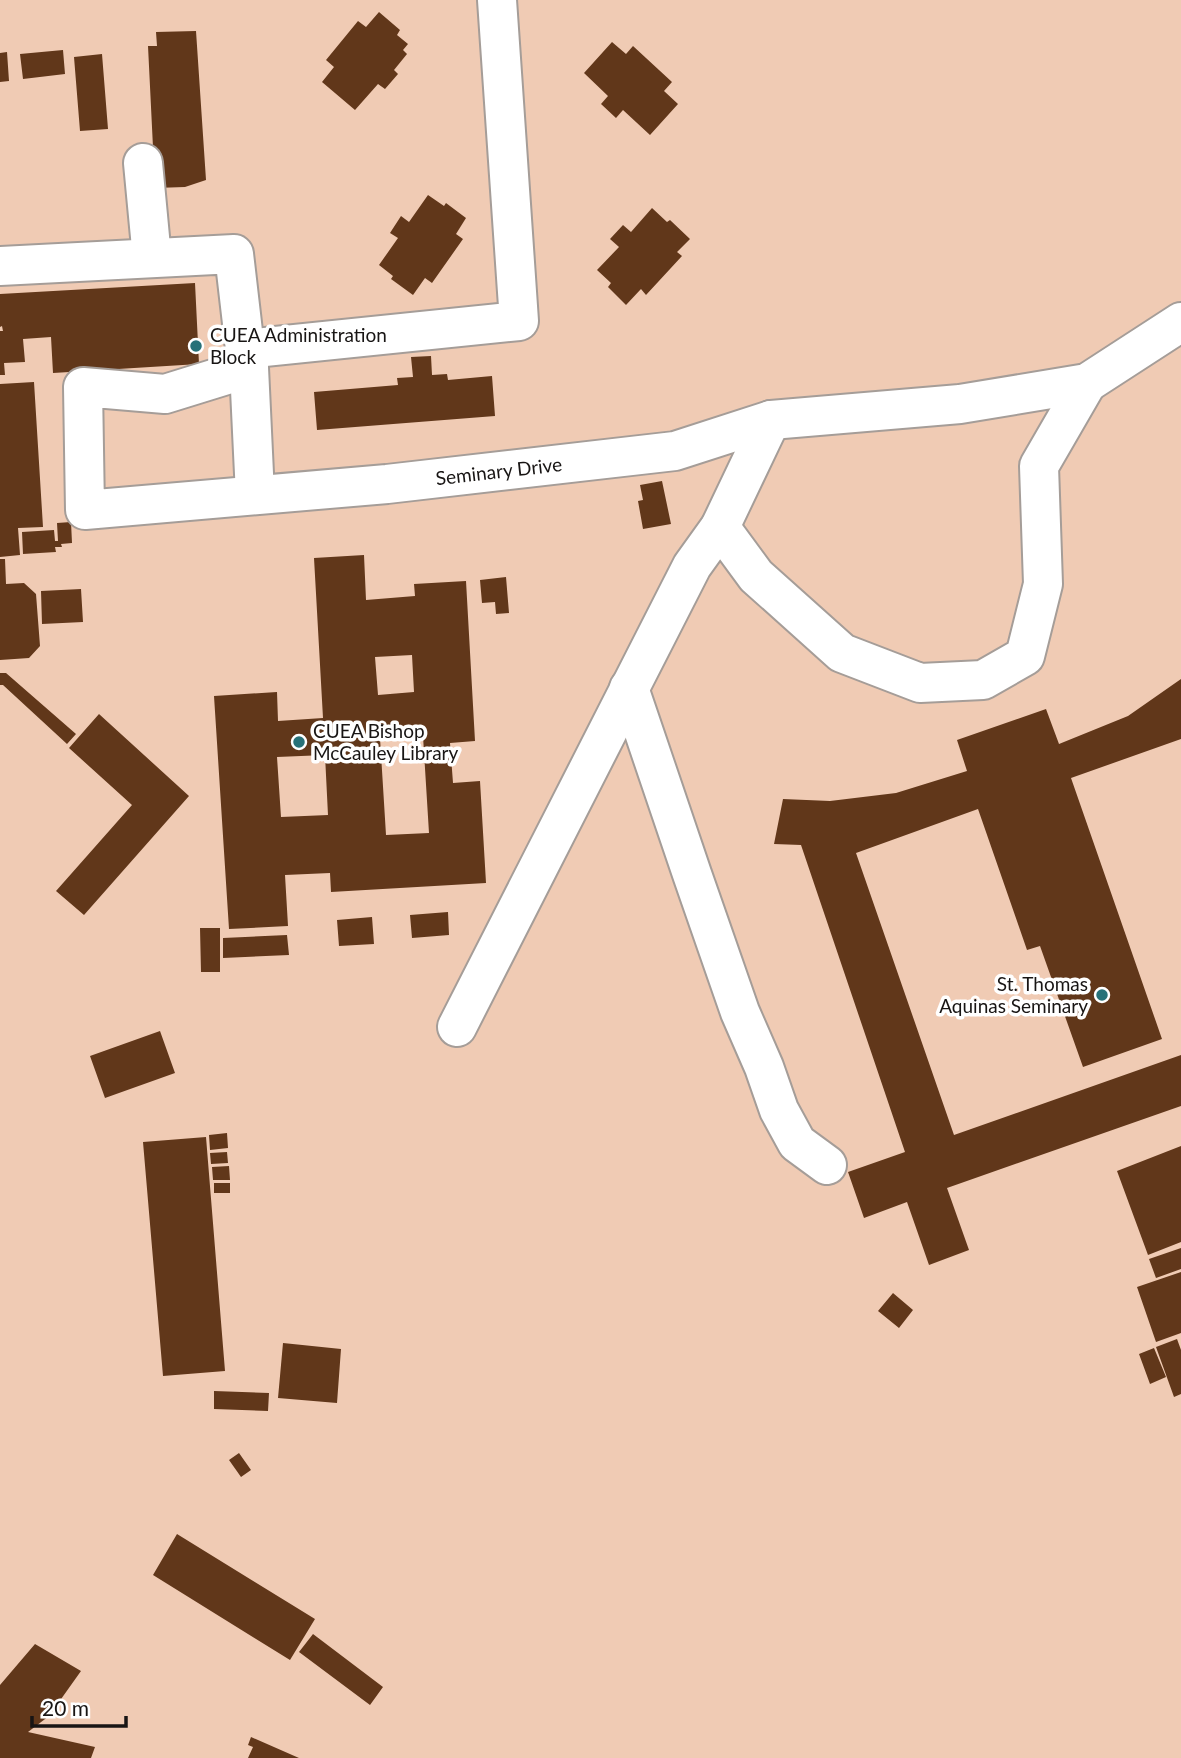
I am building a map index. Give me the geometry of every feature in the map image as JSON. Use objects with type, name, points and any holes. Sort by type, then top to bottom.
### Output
[{"type":"street","points":[[247,359],[519,321],[497,0]]},
{"type":"street","points":[[143,163],[152,258]]},
{"type":"street","points":[[0,266],[234,254],[247,359],[255,495]]},
{"type":"street","name":"Seminary Drive","points":[[247,359],[165,394],[83,387],[85,510],[387,484],[675,451],[771,420],[960,404],[1087,383],[1181,322]]},
{"type":"street","points":[[720,527],[757,576],[842,653],[920,683],[983,680],[1025,656],[1043,584],[1039,466],[1087,383]]},
{"type":"street","points":[[457,1027],[692,566],[720,527],[771,420]]},
{"type":"street","points":[[629,688],[691,874],[779,1110],[797,1143],[827,1165]]},
{"type":"shaded area","points":[[0,0],[1181,0],[1181,1758],[0,1758]]},
{"type":"building","points":[[379,12],[400,30],[397,35],[408,44],[403,50],[407,54],[394,70],[398,74],[385,89],[378,84],[355,110],[322,82],[334,67],[326,60],[358,21],[366,27]]},
{"type":"building","points":[[196,31],[206,180],[185,187],[155,188],[148,46],[157,46],[156,32]]},
{"type":"building","points":[[612,42],[626,54],[633,46],[672,82],[664,91],[678,104],[650,135],[623,110],[616,118],[601,104],[608,96],[584,73]]},
{"type":"building","points":[[63,50],[65,74],[23,79],[20,54]]},
{"type":"building","points":[[7,52],[9,81],[0,82],[0,53]]},
{"type":"building","points":[[102,54],[108,129],[80,131],[74,57]]},
{"type":"building","points":[[428,195],[444,206],[446,203],[466,218],[456,234],[463,239],[432,283],[425,278],[413,295],[391,279],[393,276],[379,265],[398,238],[390,233],[401,216],[409,222]]},
{"type":"building","points":[[652,208],[690,239],[677,252],[682,256],[646,295],[641,289],[626,305],[608,287],[611,283],[597,270],[619,247],[610,239],[623,225],[631,232]]},
{"type":"building","points":[[195,283],[199,364],[53,373],[51,337],[23,339],[25,362],[4,363],[5,375],[0,375],[0,331],[3,331],[2,326],[0,327],[0,294]]},
{"type":"building","points":[[431,356],[432,375],[447,374],[448,380],[492,376],[495,416],[317,430],[314,392],[398,385],[397,378],[413,377],[411,357]]},
{"type":"building","points":[[34,382],[43,527],[18,528],[20,555],[0,557],[0,384]]},
{"type":"building","points":[[662,481],[671,524],[643,529],[638,501],[643,500],[640,485]]},
{"type":"building","points":[[71,522],[72,543],[55,547],[56,552],[23,554],[22,532],[54,530],[55,541],[58,541],[57,523]]},
{"type":"building","name":"CUEA Bishop McCauley Library","points":[[364,555],[366,600],[415,596],[414,584],[466,581],[475,741],[450,743],[453,783],[480,781],[486,883],[331,892],[330,873],[285,875],[288,926],[229,929],[214,696],[277,692],[278,721],[323,718],[314,558]],"holes":[[[412,655],[414,692],[378,695],[375,657]],[[423,736],[429,833],[386,835],[380,738]],[[325,755],[328,815],[281,817],[277,757]]]},
{"type":"building","points":[[0,559],[5,559],[6,584],[24,583],[36,594],[40,646],[29,658],[0,660]]},
{"type":"building","points":[[506,577],[509,613],[496,614],[495,602],[482,603],[480,580]]},
{"type":"building","points":[[81,589],[83,622],[42,624],[41,591]]},
{"type":"building","points":[[0,673],[6,673],[76,734],[67,744],[0,685]]},
{"type":"building","name":"St. Thomas Aquinas Seminary","points":[[1181,679],[1181,739],[1071,778],[1162,1039],[1083,1067],[1040,946],[1027,950],[978,809],[856,853],[954,1135],[1181,1055],[1181,1106],[947,1188],[969,1250],[929,1265],[907,1202],[864,1218],[848,1172],[905,1152],[801,845],[774,844],[783,799],[830,801],[896,793],[967,771],[957,740],[1046,709],[1059,744],[1128,716]]},
{"type":"building","points":[[99,714],[189,796],[84,915],[56,891],[132,805],[69,748]]},
{"type":"building","points":[[448,912],[449,935],[412,938],[410,915]]},
{"type":"building","points":[[372,917],[374,944],[339,946],[337,920]]},
{"type":"building","points":[[200,928],[220,928],[220,972],[201,972]]},
{"type":"building","points":[[287,935],[289,955],[223,958],[223,938]]},
{"type":"building","points":[[160,1031],[175,1073],[105,1098],[90,1056]]},
{"type":"building","points":[[227,1133],[228,1148],[210,1150],[209,1135]]},
{"type":"building","points":[[206,1137],[225,1371],[163,1376],[143,1142]]},
{"type":"building","points":[[1181,1146],[1181,1242],[1148,1255],[1117,1171]]},
{"type":"building","points":[[227,1152],[228,1163],[211,1164],[210,1153]]},
{"type":"building","points":[[229,1166],[230,1180],[213,1180],[212,1167]]},
{"type":"building","points":[[214,1183],[230,1183],[230,1193],[214,1193]]},
{"type":"building","points":[[1181,1248],[1181,1269],[1156,1278],[1149,1259]]},
{"type":"building","points":[[1181,1272],[1181,1333],[1156,1342],[1137,1287]]},
{"type":"building","points":[[893,1293],[913,1310],[899,1328],[878,1311]]},
{"type":"building","points":[[1177,1339],[1181,1350],[1181,1394],[1174,1397],[1156,1347]]},
{"type":"building","points":[[283,1343],[341,1349],[337,1403],[278,1398]]},
{"type":"building","points":[[1154,1348],[1166,1377],[1150,1384],[1139,1354]]},
{"type":"building","points":[[214,1391],[269,1393],[268,1411],[214,1409]]},
{"type":"building","points":[[239,1453],[251,1470],[241,1477],[229,1460]]},
{"type":"building","points":[[177,1534],[315,1619],[290,1660],[153,1575]]},
{"type":"building","points":[[313,1634],[383,1687],[370,1705],[299,1652]]},
{"type":"building","points":[[35,1644],[81,1671],[49,1716],[28,1732],[95,1747],[91,1758],[0,1758],[0,1685]]},
{"type":"building","points":[[251,1737],[299,1758],[248,1758],[253,1747],[248,1745]]},
{"type":"place","name":"CUEA Administration Block","points":[[196,346]]},
{"type":"place","name":"CUEA Bishop McCauley Library","points":[[299,742]]},
{"type":"place","name":"St. Thomas Aquinas Seminary","points":[[1102,995]]}]
